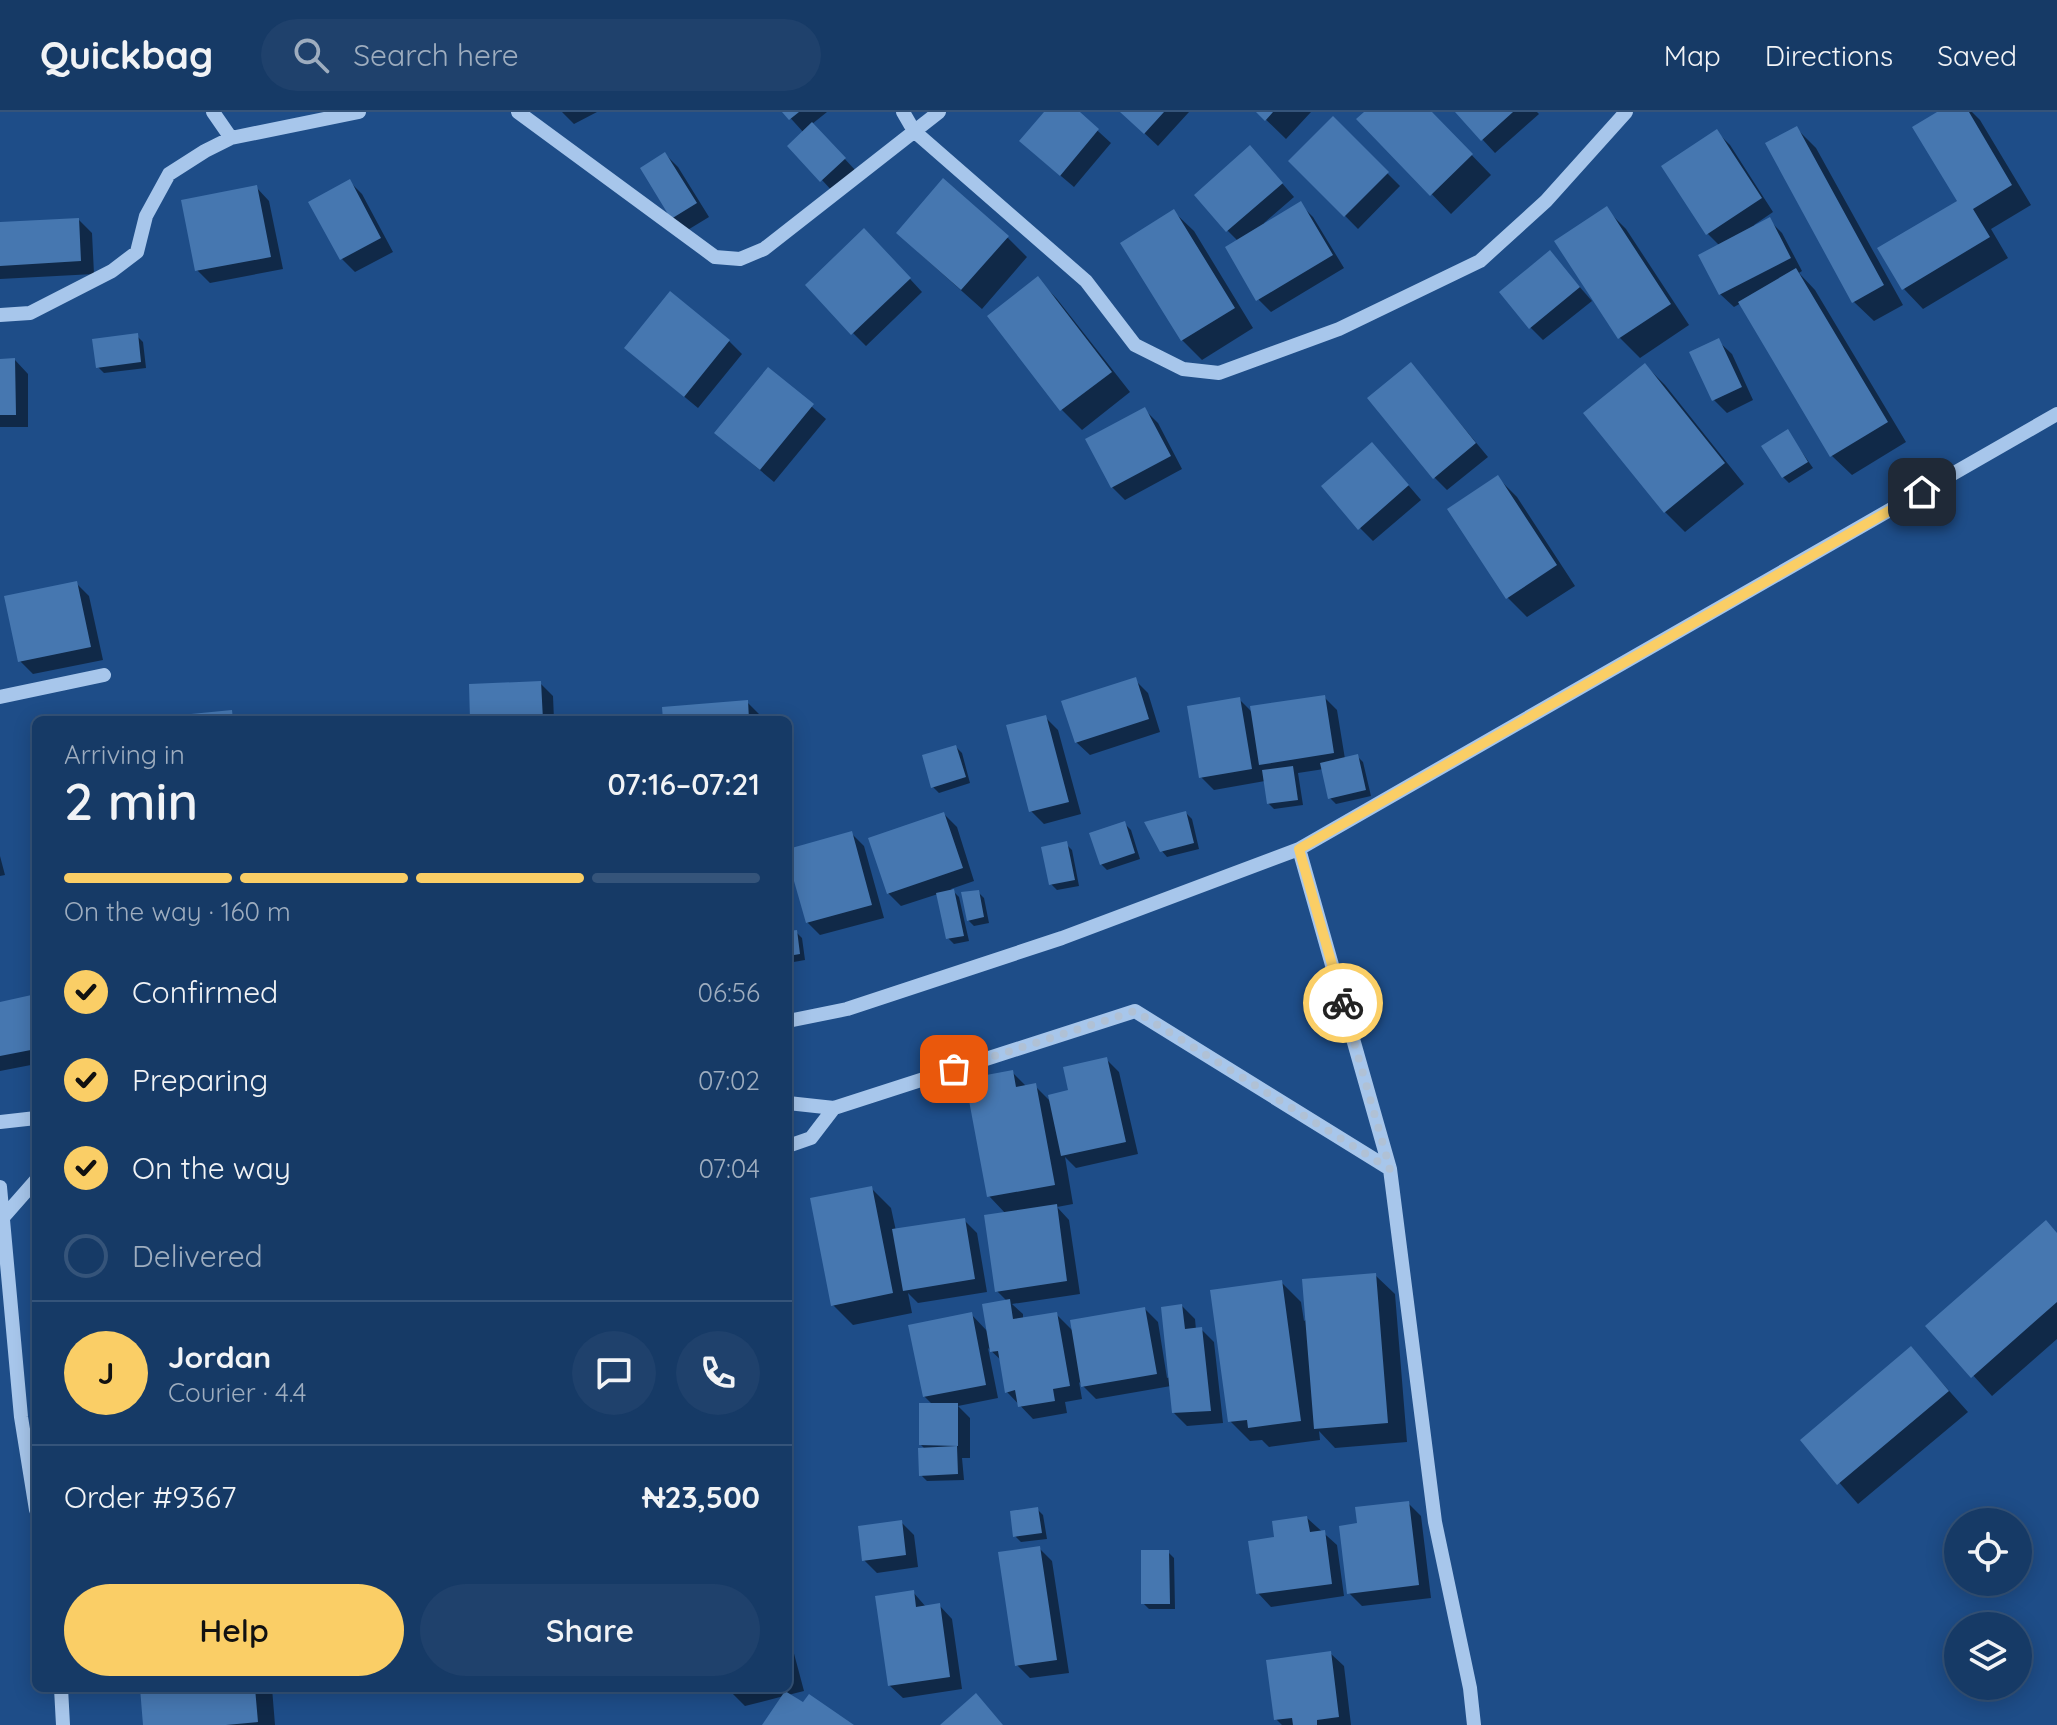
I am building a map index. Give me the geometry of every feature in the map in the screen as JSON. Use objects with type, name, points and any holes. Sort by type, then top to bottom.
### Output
[{"type":"street","points":[[213,112],[231,138]]},
{"type":"street","points":[[0,315],[30,313],[112,271],[137,252],[146,216],[169,174],[231,138],[359,112]]},
{"type":"street","points":[[518,112],[715,257],[740,259],[764,249],[939,112]]},
{"type":"street","points":[[903,112],[914,131],[1086,281],[1135,345],[1183,369],[1219,373],[1339,329],[1480,261],[1546,201],[1626,112]]},
{"type":"street","points":[[792,1020],[847,1009],[1062,938],[1299,849],[2057,414]]},
{"type":"street","points":[[0,697],[104,675]]},
{"type":"street","points":[[1299,849],[1390,1169],[1435,1522],[1470,1688],[1474,1725]]},
{"type":"street","points":[[792,1103],[834,1108],[1135,1011],[1390,1169]]},
{"type":"street","points":[[792,1145],[811,1138],[834,1108]]},
{"type":"street","points":[[0,1122],[32,1118]]},
{"type":"street","points":[[2,1220],[32,1185]]},
{"type":"street","points":[[0,1187],[21,1417],[32,1485]]},
{"type":"street","points":[[61,1692],[63,1725]]},
{"type":"building","points":[[782,112],[799,112],[789,120]]},
{"type":"building","points":[[1044,112],[1080,112],[1099,129],[1060,176],[1019,141]]},
{"type":"building","points":[[1120,112],[1164,112],[1144,134]]},
{"type":"building","points":[[1256,112],[1273,112],[1265,121]]},
{"type":"building","points":[[1364,112],[1432,112],[1473,154],[1430,196],[1356,119]]},
{"type":"building","points":[[1455,112],[1513,112],[1481,141]]},
{"type":"building","points":[[1937,112],[1969,112],[2012,185],[1973,209],[1990,237],[1902,290],[1877,248],[1957,201],[1912,127]]},
{"type":"building","points":[[1333,116],[1389,172],[1344,217],[1288,161]]},
{"type":"building","points":[[812,122],[846,158],[820,182],[787,146]]},
{"type":"building","points":[[1797,126],[1884,285],[1852,303],[1765,143]]},
{"type":"building","points":[[1717,129],[1762,198],[1706,235],[1661,166]]},
{"type":"building","points":[[1250,145],[1283,183],[1226,232],[1194,195]]},
{"type":"building","points":[[665,152],[697,203],[671,219],[640,168]]},
{"type":"building","points":[[943,178],[1009,236],[961,290],[896,233]]},
{"type":"building","points":[[350,179],[381,238],[340,260],[308,202]]},
{"type":"building","points":[[257,185],[271,257],[195,271],[181,200]]},
{"type":"building","points":[[1301,201],[1333,255],[1256,301],[1225,247]]},
{"type":"building","points":[[1607,206],[1671,304],[1618,339],[1554,241]]},
{"type":"building","points":[[1174,209],[1235,308],[1181,341],[1120,243]]},
{"type":"building","points":[[1770,217],[1791,258],[1719,295],[1698,255]]},
{"type":"building","points":[[79,218],[81,261],[0,266],[0,222]]},
{"type":"building","points":[[864,228],[911,278],[851,335],[805,285]]},
{"type":"building","points":[[1550,250],[1580,287],[1529,329],[1499,292]]},
{"type":"building","points":[[1796,268],[1888,422],[1830,457],[1738,302]]},
{"type":"building","points":[[1038,276],[1112,372],[1060,411],[987,316]]},
{"type":"building","points":[[670,291],[730,340],[684,397],[624,348]]},
{"type":"building","points":[[138,333],[141,362],[96,368],[92,339]]},
{"type":"building","points":[[1719,338],[1742,387],[1712,401],[1689,352]]},
{"type":"building","points":[[15,358],[16,415],[0,415],[0,359]]},
{"type":"building","points":[[1411,362],[1476,443],[1433,479],[1367,398]]},
{"type":"building","points":[[1645,363],[1725,463],[1664,513],[1583,413]]},
{"type":"building","points":[[768,367],[814,404],[760,470],[714,433]]},
{"type":"building","points":[[1145,407],[1171,456],[1111,488],[1085,439]]},
{"type":"building","points":[[1788,429],[1808,462],[1782,478],[1761,446]]},
{"type":"building","points":[[1372,442],[1409,485],[1358,530],[1321,486]]},
{"type":"building","points":[[1498,475],[1557,565],[1506,599],[1447,509]]},
{"type":"building","points":[[77,581],[91,647],[18,662],[4,596]]},
{"type":"building","points":[[1136,677],[1149,719],[1075,743],[1061,701]]},
{"type":"building","points":[[541,681],[543,716],[470,716],[469,684]]},
{"type":"building","points":[[1325,695],[1334,753],[1259,765],[1250,706]]},
{"type":"building","points":[[1240,697],[1252,769],[1199,778],[1187,706]]},
{"type":"building","points":[[748,700],[749,716],[663,716],[662,707]]},
{"type":"building","points":[[232,710],[233,716],[170,716]]},
{"type":"building","points":[[1046,715],[1069,802],[1029,812],[1006,725]]},
{"type":"building","points":[[956,745],[966,777],[931,788],[922,755]]},
{"type":"building","points":[[1358,754],[1366,790],[1328,799],[1320,763]]},
{"type":"building","points":[[1293,766],[1298,800],[1267,804],[1262,770]]},
{"type":"building","points":[[1186,811],[1194,843],[1160,852],[1144,822]]},
{"type":"building","points":[[944,812],[963,868],[887,894],[868,838]]},
{"type":"building","points":[[1125,821],[1135,853],[1100,865],[1089,833]]},
{"type":"building","points":[[852,831],[872,905],[806,923],[792,874],[792,848]]},
{"type":"building","points":[[1067,841],[1075,880],[1049,885],[1041,847]]},
{"type":"building","points":[[954,889],[964,936],[946,939],[936,893]]},
{"type":"building","points":[[979,890],[984,917],[967,921],[961,892]]},
{"type":"building","points":[[797,930],[800,954],[792,955],[792,931]]},
{"type":"building","points":[[32,995],[32,1050],[0,1056],[0,1002]]},
{"type":"building","points":[[1107,1057],[1126,1142],[1061,1156],[1048,1095],[1068,1090],[1063,1067]]},
{"type":"building","points":[[1013,1070],[1016,1087],[1036,1083],[1055,1185],[987,1197],[965,1079]]},
{"type":"building","points":[[872,1186],[893,1293],[831,1306],[810,1198]]},
{"type":"building","points":[[1057,1204],[1067,1281],[995,1292],[984,1215]]},
{"type":"building","points":[[965,1218],[975,1279],[903,1291],[892,1229]]},
{"type":"building","points":[[2046,1220],[2057,1233],[2057,1302],[1971,1378],[1925,1326]]},
{"type":"building","points":[[1376,1273],[1388,1423],[1314,1429],[1302,1279]]},
{"type":"building","points":[[1282,1280],[1301,1421],[1248,1428],[1247,1420],[1228,1422],[1210,1290]]},
{"type":"building","points":[[1010,1299],[1013,1319],[1057,1312],[1070,1386],[1053,1389],[1055,1401],[1018,1407],[1015,1390],[1005,1393],[998,1351],[990,1352],[982,1304]]},
{"type":"building","points":[[1182,1304],[1185,1329],[1202,1327],[1211,1411],[1172,1413],[1161,1307]]},
{"type":"building","points":[[1145,1307],[1157,1374],[1081,1387],[1070,1320]]},
{"type":"building","points":[[972,1312],[986,1385],[923,1397],[908,1325]]},
{"type":"building","points":[[1911,1346],[1949,1391],[1837,1485],[1800,1440]]},
{"type":"building","points":[[919,1403],[958,1403],[958,1446],[919,1445]]},
{"type":"building","points":[[957,1446],[958,1474],[919,1476],[918,1448]]},
{"type":"building","points":[[1409,1501],[1419,1585],[1347,1594],[1339,1526],[1357,1523],[1355,1507]]},
{"type":"building","points":[[1038,1507],[1042,1533],[1013,1537],[1010,1511]]},
{"type":"building","points":[[1307,1516],[1310,1532],[1325,1530],[1332,1584],[1256,1594],[1248,1541],[1274,1537],[1272,1521]]},
{"type":"building","points":[[902,1520],[906,1555],[862,1561],[858,1526]]},
{"type":"building","points":[[1040,1546],[1057,1660],[1015,1666],[998,1552]]},
{"type":"building","points":[[1141,1550],[1169,1550],[1170,1604],[1141,1604]]},
{"type":"building","points":[[914,1590],[916,1607],[940,1603],[950,1677],[888,1686],[875,1596]]},
{"type":"building","points":[[1331,1651],[1339,1717],[1317,1720],[1317,1725],[1293,1725],[1292,1718],[1274,1720],[1266,1660]]},
{"type":"building","points":[[140,1692],[255,1692],[258,1722],[143,1725]]},
{"type":"building","points":[[787,1692],[803,1702],[809,1694],[854,1725],[762,1725]]},
{"type":"building","points":[[976,1693],[1003,1725],[940,1725]]},
{"type":"way so far","points":[[954,1069],[1135,1011],[1390,1169],[1343,1003]]},
{"type":"route","points":[[1343,1003],[1299,849],[1922,492]]}]
